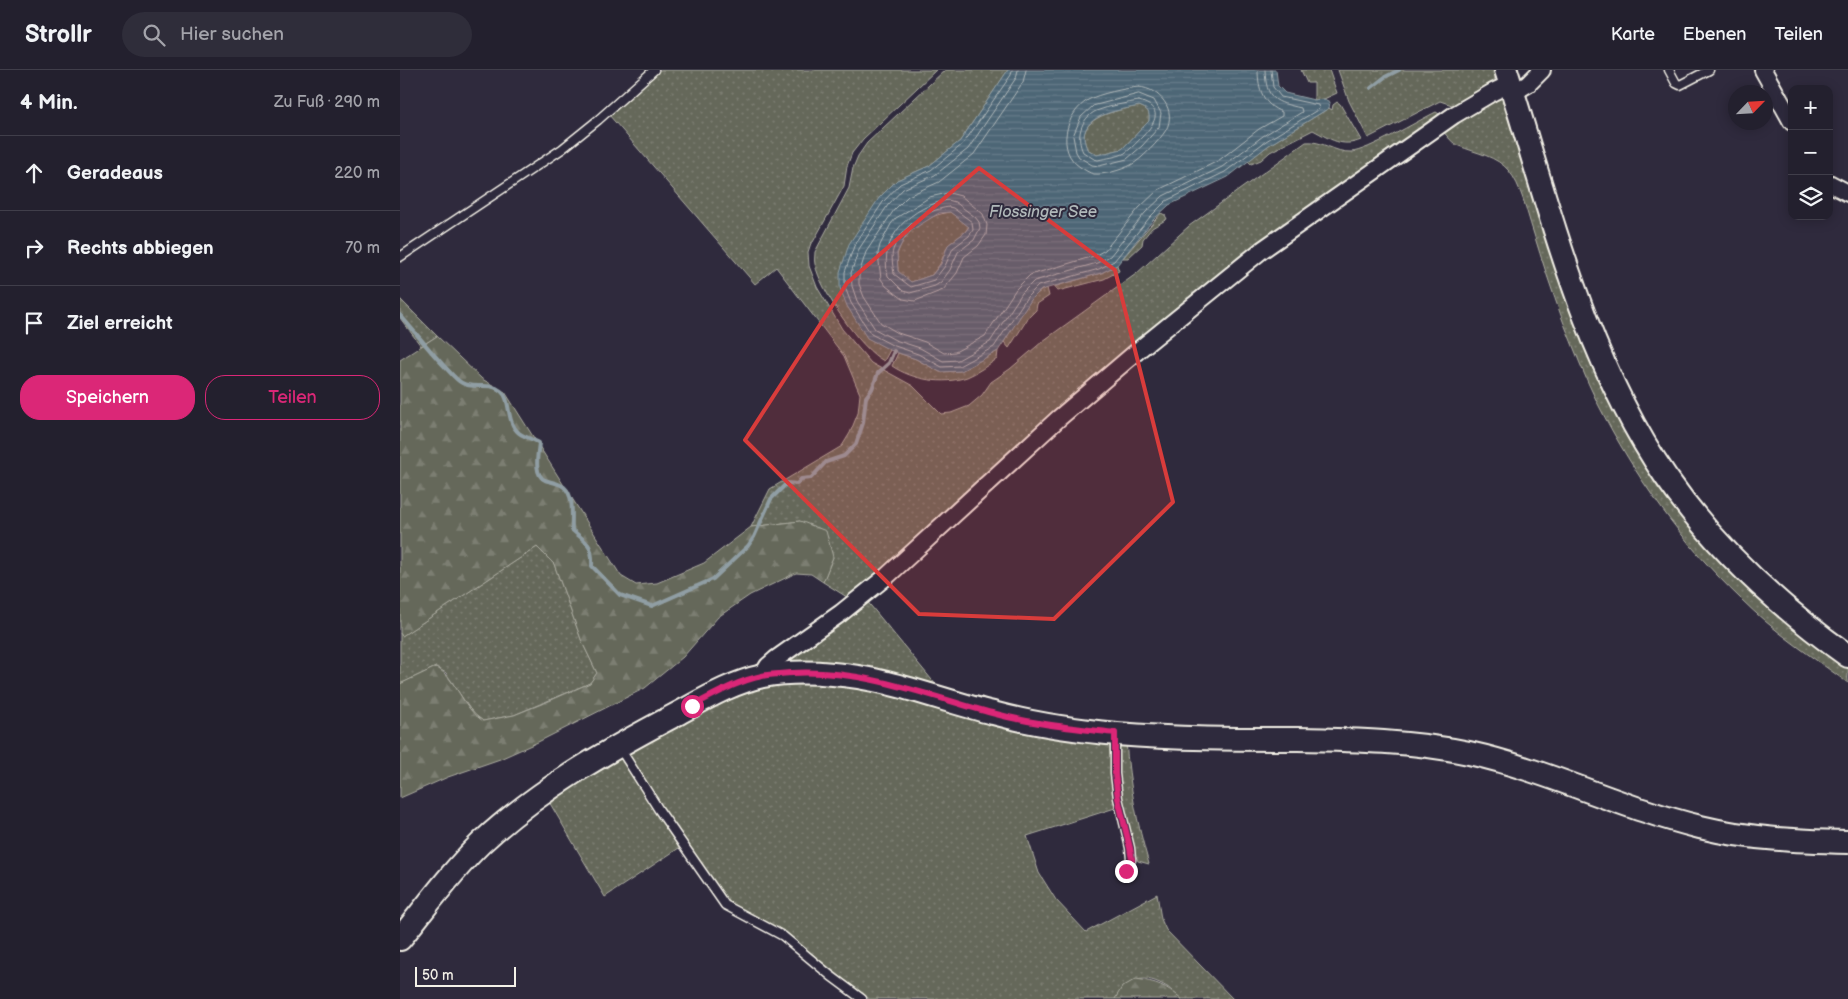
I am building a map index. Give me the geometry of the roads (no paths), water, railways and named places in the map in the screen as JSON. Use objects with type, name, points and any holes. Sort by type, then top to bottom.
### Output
[{"type":"main road","points":[[1510,82],[1566,264],[1586,321],[1646,446],[1671,484],[1723,548],[1780,604],[1848,656]]},
{"type":"main road","points":[[400,939],[453,873],[478,846],[542,792],[618,746],[692,706],[747,681],[762,676],[808,672],[860,678],[924,692],[992,713],[1051,726],[1115,733],[1195,738],[1367,740],[1438,747],[1470,753],[1517,766],[1642,810],[1700,827],[1763,838],[1848,842]]},
{"type":"street","points":[[762,676],[768,666],[776,659],[841,613],[887,576],[1059,418],[1141,348],[1262,250],[1454,115],[1510,82],[1528,84],[1542,70]]},
{"type":"street","points":[[1763,70],[1788,115]]},
{"type":"street","points":[[1833,186],[1848,193]]},
{"type":"lane","points":[[400,257],[562,149],[654,70]]},
{"type":"lane","points":[[1669,70],[1676,83],[1680,85],[1709,70]]},
{"type":"lane","points":[[1115,733],[1115,774],[1118,798],[1132,860],[1126,871]]},
{"type":"lane","points":[[618,746],[725,905],[783,936],[862,999]]},
{"type":"water","name":"Flossinger See","points":[[1008,70],[1276,70],[1278,86],[1285,93],[1314,100],[1324,99],[1330,102],[1329,108],[1269,145],[1228,177],[1169,205],[1153,220],[1117,265],[1101,273],[1041,290],[1031,300],[998,351],[961,371],[940,372],[916,359],[890,350],[867,338],[847,306],[840,288],[840,272],[849,244],[879,198],[897,180],[929,166],[960,141]],"holes":[[[1139,106],[1148,111],[1149,121],[1122,149],[1097,155],[1087,149],[1084,137],[1086,129],[1097,118],[1114,111]],[[950,212],[969,227],[948,245],[941,264],[932,275],[911,282],[898,271],[897,253],[907,233],[939,213]]]},
{"type":"waterway","points":[[1371,88],[1385,77],[1399,70]]},
{"type":"waterway","points":[[400,315],[439,361],[460,382],[472,386],[492,387],[501,391],[515,428],[519,433],[539,443],[537,463],[539,474],[545,480],[564,487],[570,496],[572,530],[588,545],[592,553],[592,566],[620,595],[652,606],[713,579],[748,546],[771,499],[787,483],[797,484],[801,479],[811,478],[826,462],[844,456],[856,444],[863,423],[866,397],[872,389],[878,373],[889,363],[894,351]]}]
